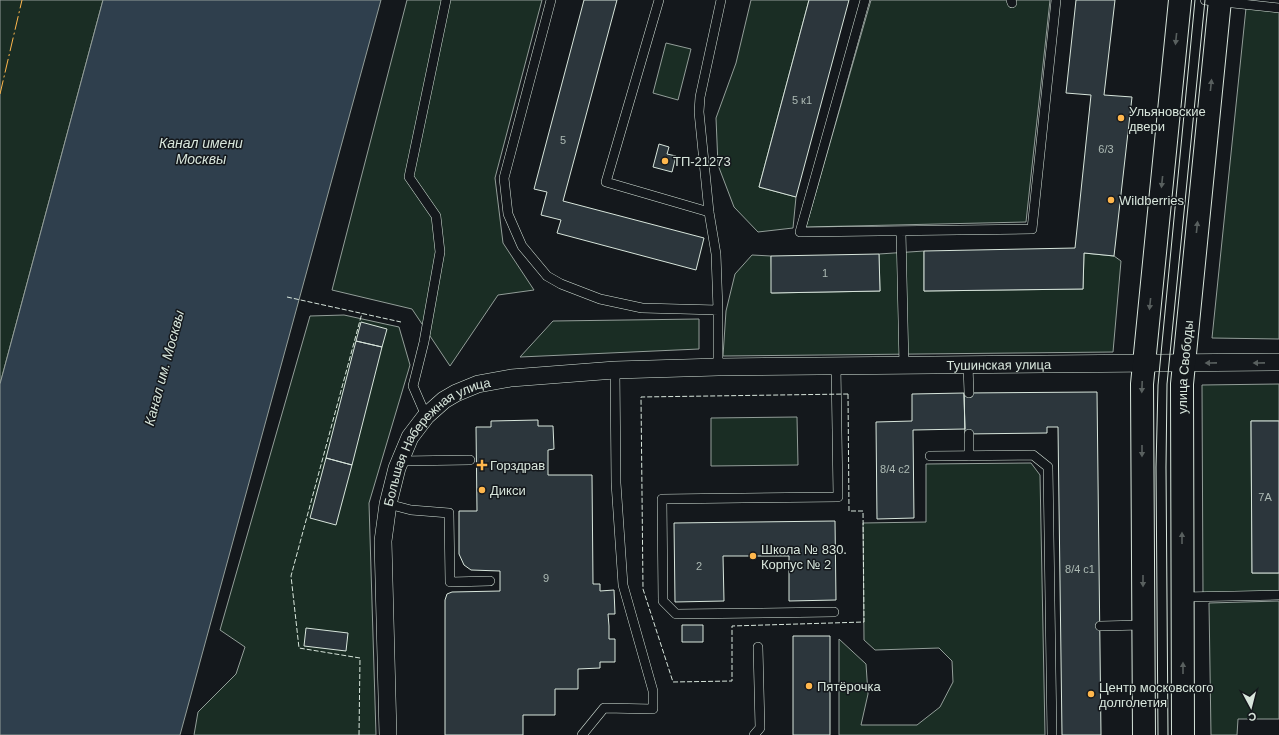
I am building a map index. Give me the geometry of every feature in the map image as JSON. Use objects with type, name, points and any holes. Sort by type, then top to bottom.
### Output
[{"type":"main road","points":[[1144,735],[1142,412],[1144,363],[1180,0]]},
{"type":"main road","name":"улица Свободы","points":[[1183,735],[1181,422],[1183,363],[1215,1]]},
{"type":"street","name":"Тушинская улица","points":[[718,367],[1279,362]]},
{"type":"street","name":"Большая Набережная улица","points":[[388,735],[383,541],[388,504],[400,462],[410,437],[426,416],[444,400],[478,384],[511,378],[615,370],[718,367]]},
{"type":"lane","points":[[426,416],[413,386],[424,342],[440,252],[436,216],[409,177],[446,0]]},
{"type":"lane","points":[[551,0],[504,178],[508,214],[522,246],[547,276],[560,284],[600,299],[642,308],[718,310]]},
{"type":"lane","points":[[659,0],[606,182],[709,212]]},
{"type":"lane","points":[[718,367],[716,254],[709,212],[699,112],[700,97],[721,0]]},
{"type":"lane","points":[[864,0],[800,232],[1032,229],[1056,0]]},
{"type":"lane","points":[[1215,1],[1279,8]]},
{"type":"lane","points":[[901,231],[904,366]]},
{"type":"lane","points":[[968,365],[969,393]]},
{"type":"lane","points":[[834,612],[676,614],[663,601],[662,499],[838,497],[836,366]]},
{"type":"lane","points":[[582,735],[604,708],[653,709],[653,691],[623,585],[616,483],[615,370]]},
{"type":"lane","points":[[969,434],[969,456]]},
{"type":"lane","points":[[930,456],[1033,456],[1048,467],[1052,735]]},
{"type":"lane","points":[[400,462],[470,460]]},
{"type":"lane","points":[[388,504],[411,510],[449,512],[450,582],[490,580]]},
{"type":"lane","points":[[1182,597],[1279,595]]},
{"type":"lane","points":[[1100,626],[1143,625]]},
{"type":"lane","points":[[1050,627],[1060,627]]},
{"type":"lane","points":[[754,735],[760,728],[758,647]]},
{"type":"green space","points":[[0,0],[103,0],[0,384]]},
{"type":"green space","points":[[407,0],[542,0],[495,178],[503,243],[534,290],[498,295],[450,366],[412,309],[332,290]]},
{"type":"green space","points":[[751,0],[809,0],[759,187],[796,197],[793,228],[758,232],[734,207],[718,165],[716,118],[736,63]]},
{"type":"green space","points":[[871,0],[1050,0],[1026,222],[806,227]]},
{"type":"green space","points":[[1246,8],[1279,12],[1279,339],[1212,338]]},
{"type":"green space","points":[[666,43],[691,49],[678,100],[653,93]]},
{"type":"green space","points":[[924,251],[924,291],[1083,289],[1084,253],[1114,256],[1121,261],[1113,352],[723,356],[726,311],[735,274],[752,255],[771,256],[772,293],[880,291],[879,254]]},
{"type":"green space","points":[[344,315],[399,327],[410,365],[369,503],[376,735],[194,735],[198,712],[236,674],[245,647],[220,630],[310,316]]},
{"type":"green space","points":[[699,319],[699,349],[520,357],[553,321]]},
{"type":"green space","points":[[1279,384],[1279,421],[1251,421],[1252,573],[1279,573],[1279,595],[1203,597],[1202,385]]},
{"type":"green space","points":[[797,417],[798,465],[711,466],[711,418]]},
{"type":"green space","points":[[1031,463],[1040,475],[1045,735],[839,735],[839,639],[866,664],[868,694],[861,725],[917,725],[940,707],[953,682],[952,661],[939,648],[875,650],[864,640],[863,523],[926,522],[926,464]]},
{"type":"green space","points":[[1279,601],[1279,719],[1238,719],[1237,735],[1211,735],[1209,603]]},
{"type":"water","name":"Канал имени Москвы","points":[[103,0],[381,0],[180,735],[0,735],[0,384]]},
{"type":"building","points":[[584,0],[617,0],[563,201],[704,238],[696,270],[557,233],[561,220],[541,215],[547,192],[534,189]]},
{"type":"building","points":[[809,0],[849,0],[796,197],[759,187]]},
{"type":"building","points":[[1076,0],[1115,0],[1104,95],[1132,97],[1114,256],[1084,253],[1083,289],[924,291],[924,251],[1075,248],[1091,95],[1066,93]]},
{"type":"building","name":"ТП-21273","points":[[659,144],[669,147],[667,154],[676,156],[672,172],[653,167]]},
{"type":"building","points":[[879,254],[880,291],[771,293],[771,256]]},
{"type":"building","points":[[361,322],[387,329],[382,347],[356,341]]},
{"type":"building","points":[[356,341],[382,347],[352,465],[326,458]]},
{"type":"building","points":[[1097,392],[1101,735],[1062,735],[1058,427],[1047,427],[1047,433],[965,434],[964,393]]},
{"type":"building","points":[[964,393],[965,429],[913,430],[914,518],[877,519],[876,422],[912,421],[912,394]]},
{"type":"building","points":[[538,420],[538,426],[553,426],[554,449],[548,450],[548,475],[592,475],[593,584],[600,584],[600,591],[614,590],[615,614],[608,614],[609,639],[615,639],[615,662],[600,662],[600,668],[578,669],[578,689],[555,689],[555,715],[523,715],[523,735],[445,735],[445,600],[447,594],[452,592],[500,591],[500,571],[471,570],[464,565],[459,554],[459,511],[477,511],[476,427],[491,427],[491,421]]},
{"type":"building","points":[[1251,421],[1279,421],[1279,573],[1252,573]]},
{"type":"building","points":[[326,458],[352,465],[336,525],[310,518]]},
{"type":"building","points":[[835,521],[836,600],[789,601],[789,556],[723,556],[724,601],[675,602],[674,523]]},
{"type":"building","points":[[682,625],[703,625],[703,642],[682,642]]},
{"type":"building","points":[[306,628],[348,633],[346,651],[304,646]]},
{"type":"building","points":[[793,636],[830,636],[830,735],[793,735]]},
{"type":"tram line","points":[[1158,735],[1156,467],[1158,385],[1195,0]]},
{"type":"tram line","points":[[1168,735],[1166,467],[1167,384],[1205,0]]},
{"type":"fence","points":[[287,297],[401,322]]},
{"type":"fence","points":[[359,735],[360,658],[299,648],[291,576],[362,313]]},
{"type":"fence","points":[[848,394],[849,511],[863,511],[864,622],[732,626],[732,681],[673,682],[643,589],[641,397],[848,394]]},
{"type":"power","points":[[0,94],[22,0]]},
{"type":"place","name":"Ульяновские двери","points":[[1121,118]]},
{"type":"place","name":"ТП-21273","points":[[665,161]]},
{"type":"place","name":"Wildberries","points":[[1111,200]]},
{"type":"place","name":"Горздрав","points":[[482,465]]},
{"type":"place","name":"Дикси","points":[[482,490]]},
{"type":"place","name":"Школа № 830. Корпус № 2","points":[[753,556]]},
{"type":"place","name":"Пятёрочка","points":[[809,686]]},
{"type":"place","name":"Центр московского долголетия","points":[[1091,694]]},
{"type":"water label","name":"Канал им. Москвы","points":[[164,368]]}]
